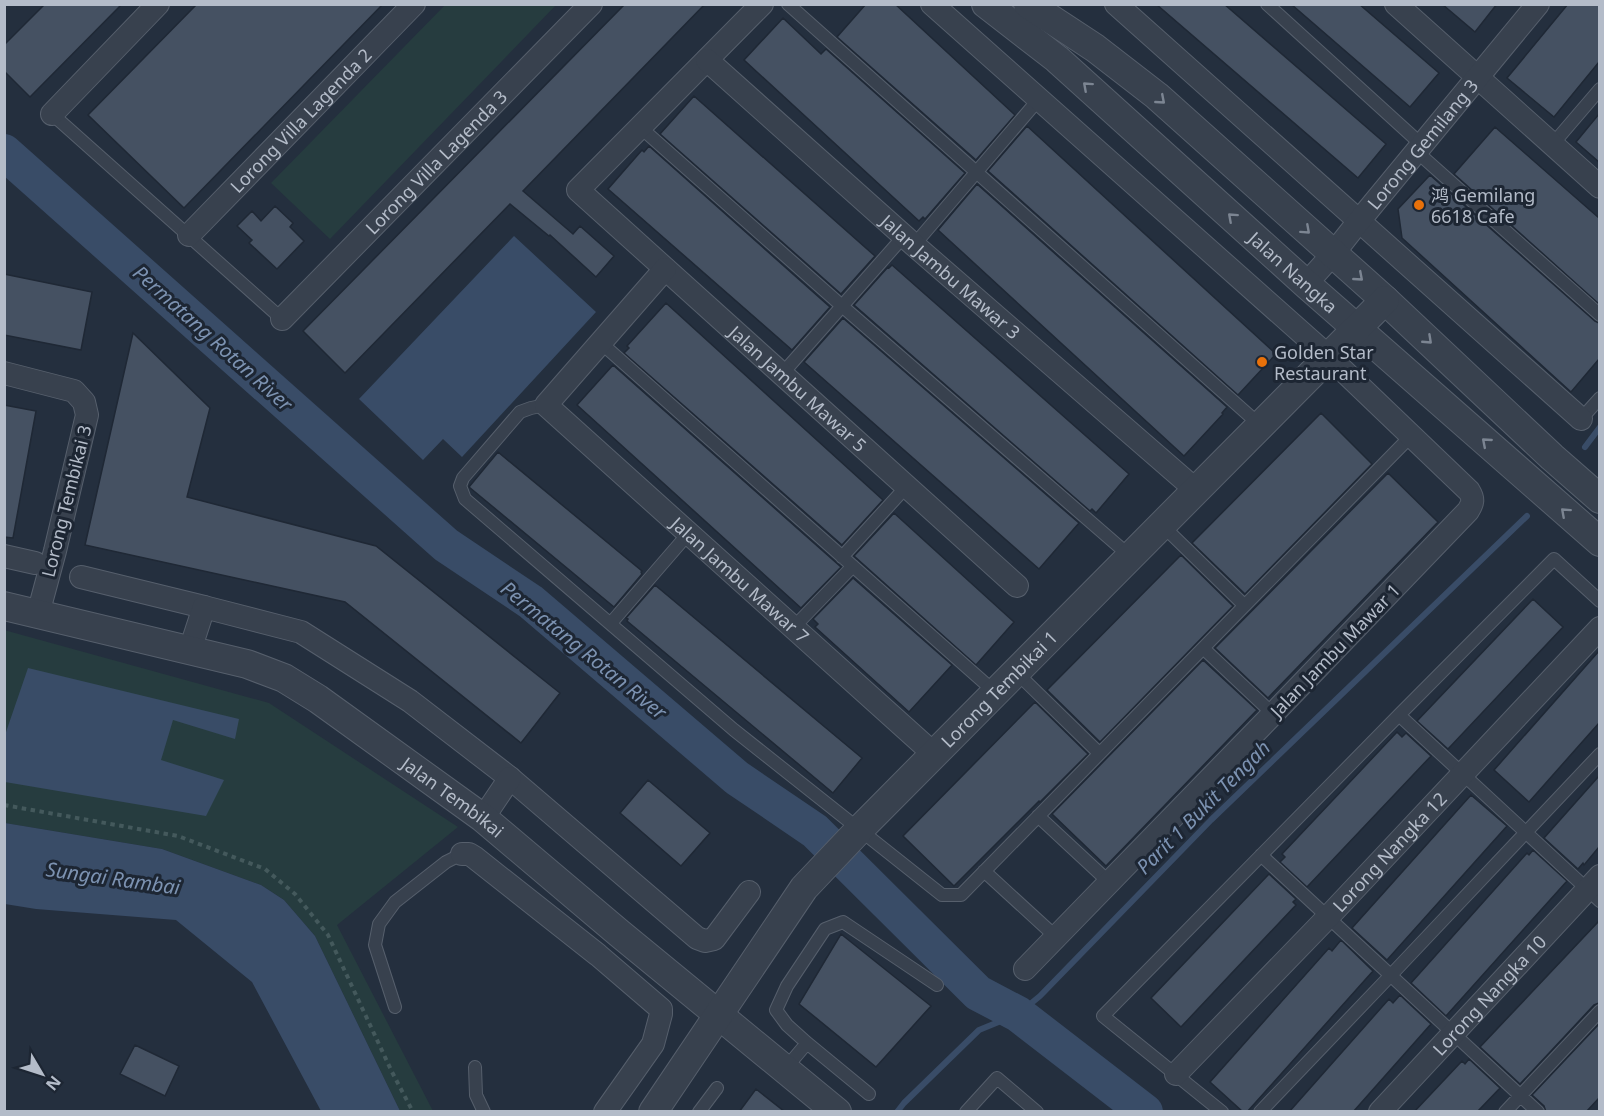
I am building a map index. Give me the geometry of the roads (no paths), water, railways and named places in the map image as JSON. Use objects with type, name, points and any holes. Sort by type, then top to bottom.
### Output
[{"type":"street","points":[[52,114],[158,4]]},
{"type":"street","name":"Lorong Villa Lagenda 2","points":[[189,236],[414,4]]},
{"type":"street","name":"Lorong Villa Lagenda 3","points":[[282,319],[591,4]]},
{"type":"street","points":[[640,128],[762,4]]},
{"type":"street","name":"Jalan Jambu Mawar 1","points":[[932,4],[1329,357],[1469,491],[1473,503],[1468,511],[1273,714],[1025,969]]},
{"type":"street","name":"Jalan Nangka","points":[[986,4],[1057,59],[1306,284],[1599,542]]},
{"type":"street","points":[[1116,4],[1581,419]]},
{"type":"street","points":[[1396,4],[1599,188]]},
{"type":"street","name":"Lorong Gemilang 3","points":[[1306,284],[1538,4]]},
{"type":"street","points":[[1029,5],[1095,48],[1156,96],[1385,300],[1552,458],[1599,499]]},
{"type":"street","name":"Jalan Jambu Mawar 3","points":[[707,60],[1196,490]]},
{"type":"street","name":"Jalan Jambu Mawar 5","points":[[640,128],[578,190],[1017,586]]},
{"type":"street","points":[[546,405],[665,270]]},
{"type":"street","name":"Lorong Tembikai 1","points":[[653,1112],[804,888],[1385,300]]},
{"type":"street","name":"Lorong Tembikai 3","points":[[4,373],[74,391],[84,402],[87,415],[38,614]]},
{"type":"street","name":"Jalan Jambu Mawar 7","points":[[546,405],[934,754]]},
{"type":"street","points":[[4,556],[35,563]]},
{"type":"street","points":[[81,577],[301,632],[410,701],[510,778],[697,938],[705,941],[714,939],[749,892]]},
{"type":"street","name":"Jalan Tembikai","points":[[4,606],[247,664],[284,678],[318,699],[483,818],[837,1112]]},
{"type":"street","points":[[190,650],[204,607]]},
{"type":"street","name":"Lorong Nangka 12","points":[[1176,1074],[1328,917],[1599,628]]},
{"type":"street","points":[[483,818],[510,778]]},
{"type":"street","points":[[462,854],[474,857],[598,955],[661,1009],[653,1044],[610,1110]]},
{"type":"street","points":[[503,880],[526,854]]},
{"type":"street","name":"Lorong Nangka 10","points":[[1380,1112],[1453,1033],[1595,889]]},
{"type":"street","points":[[598,955],[619,933]]},
{"type":"lane","points":[[788,4],[1261,426]]},
{"type":"lane","points":[[1267,4],[1599,315]]},
{"type":"lane","points":[[1552,145],[1599,89]]},
{"type":"lane","points":[[782,375],[842,306],[976,173],[1039,99]]},
{"type":"lane","points":[[52,114],[282,319]]},
{"type":"lane","points":[[640,128],[1131,557]]},
{"type":"lane","points":[[600,342],[996,693]]},
{"type":"lane","points":[[1581,419],[1599,398]]},
{"type":"lane","points":[[546,405],[520,412],[463,478],[460,486],[465,499],[855,834],[942,895],[961,895],[1411,436]]},
{"type":"lane","points":[[842,556],[906,487]]},
{"type":"lane","points":[[1162,525],[1244,605]]},
{"type":"lane","points":[[610,624],[688,534]]},
{"type":"lane","points":[[1222,1112],[1103,1017],[1554,559],[1599,602]]},
{"type":"lane","points":[[793,628],[853,566]]},
{"type":"lane","points":[[1203,648],[1273,714]]},
{"type":"lane","points":[[1016,672],[1099,753]]},
{"type":"lane","points":[[1399,715],[1525,832],[1595,889]]},
{"type":"lane","points":[[1260,1112],[1599,754]]},
{"type":"lane","points":[[1038,816],[1109,882]]},
{"type":"lane","points":[[395,1006],[375,945],[380,924],[395,902],[446,862],[462,854]]},
{"type":"lane","points":[[1261,855],[1538,1112]]},
{"type":"lane","points":[[984,871],[1056,936]]},
{"type":"lane","points":[[869,1094],[807,1043],[781,1018],[776,1010],[787,986],[825,929],[843,922],[937,985]]},
{"type":"lane","points":[[1505,1112],[1599,1011]]},
{"type":"lane","points":[[785,1069],[807,1043]]},
{"type":"lane","points":[[475,1067],[476,1095],[484,1112]]},
{"type":"lane","points":[[966,1112],[997,1078],[1037,1112]]},
{"type":"lane","points":[[699,1112],[717,1088]]},
{"type":"water","points":[[514,236],[596,312],[462,457],[443,439],[423,460],[359,399]]},
{"type":"water","points":[[28,668],[239,719],[235,739],[173,720],[161,760],[224,780],[206,816],[5,782],[5,735]]},
{"type":"water","name":"Sungai Rambai","points":[[5,823],[162,849],[261,885],[284,900],[315,936],[400,1111],[321,1111],[252,982],[176,920],[36,909],[5,904]]},
{"type":"waterway","name":"Permatang Rotan River","points":[[4,152],[446,545],[531,602],[737,778],[815,831],[978,993],[1018,1014],[1145,1112]]},
{"type":"waterway","name":"Parit 1 Bukit Tengah","points":[[1585,447],[1600,427]]},
{"type":"waterway","name":"Parit 1 Bukit Tengah","points":[[897,1112],[979,1030],[1018,1014],[1040,996],[1211,820],[1527,516]]},
{"type":"place","name":"鸿 Gemilang 6618 Cafe","points":[[1419,205]]},
{"type":"place","name":"Golden Star Restaurant","points":[[1262,362]]}]
